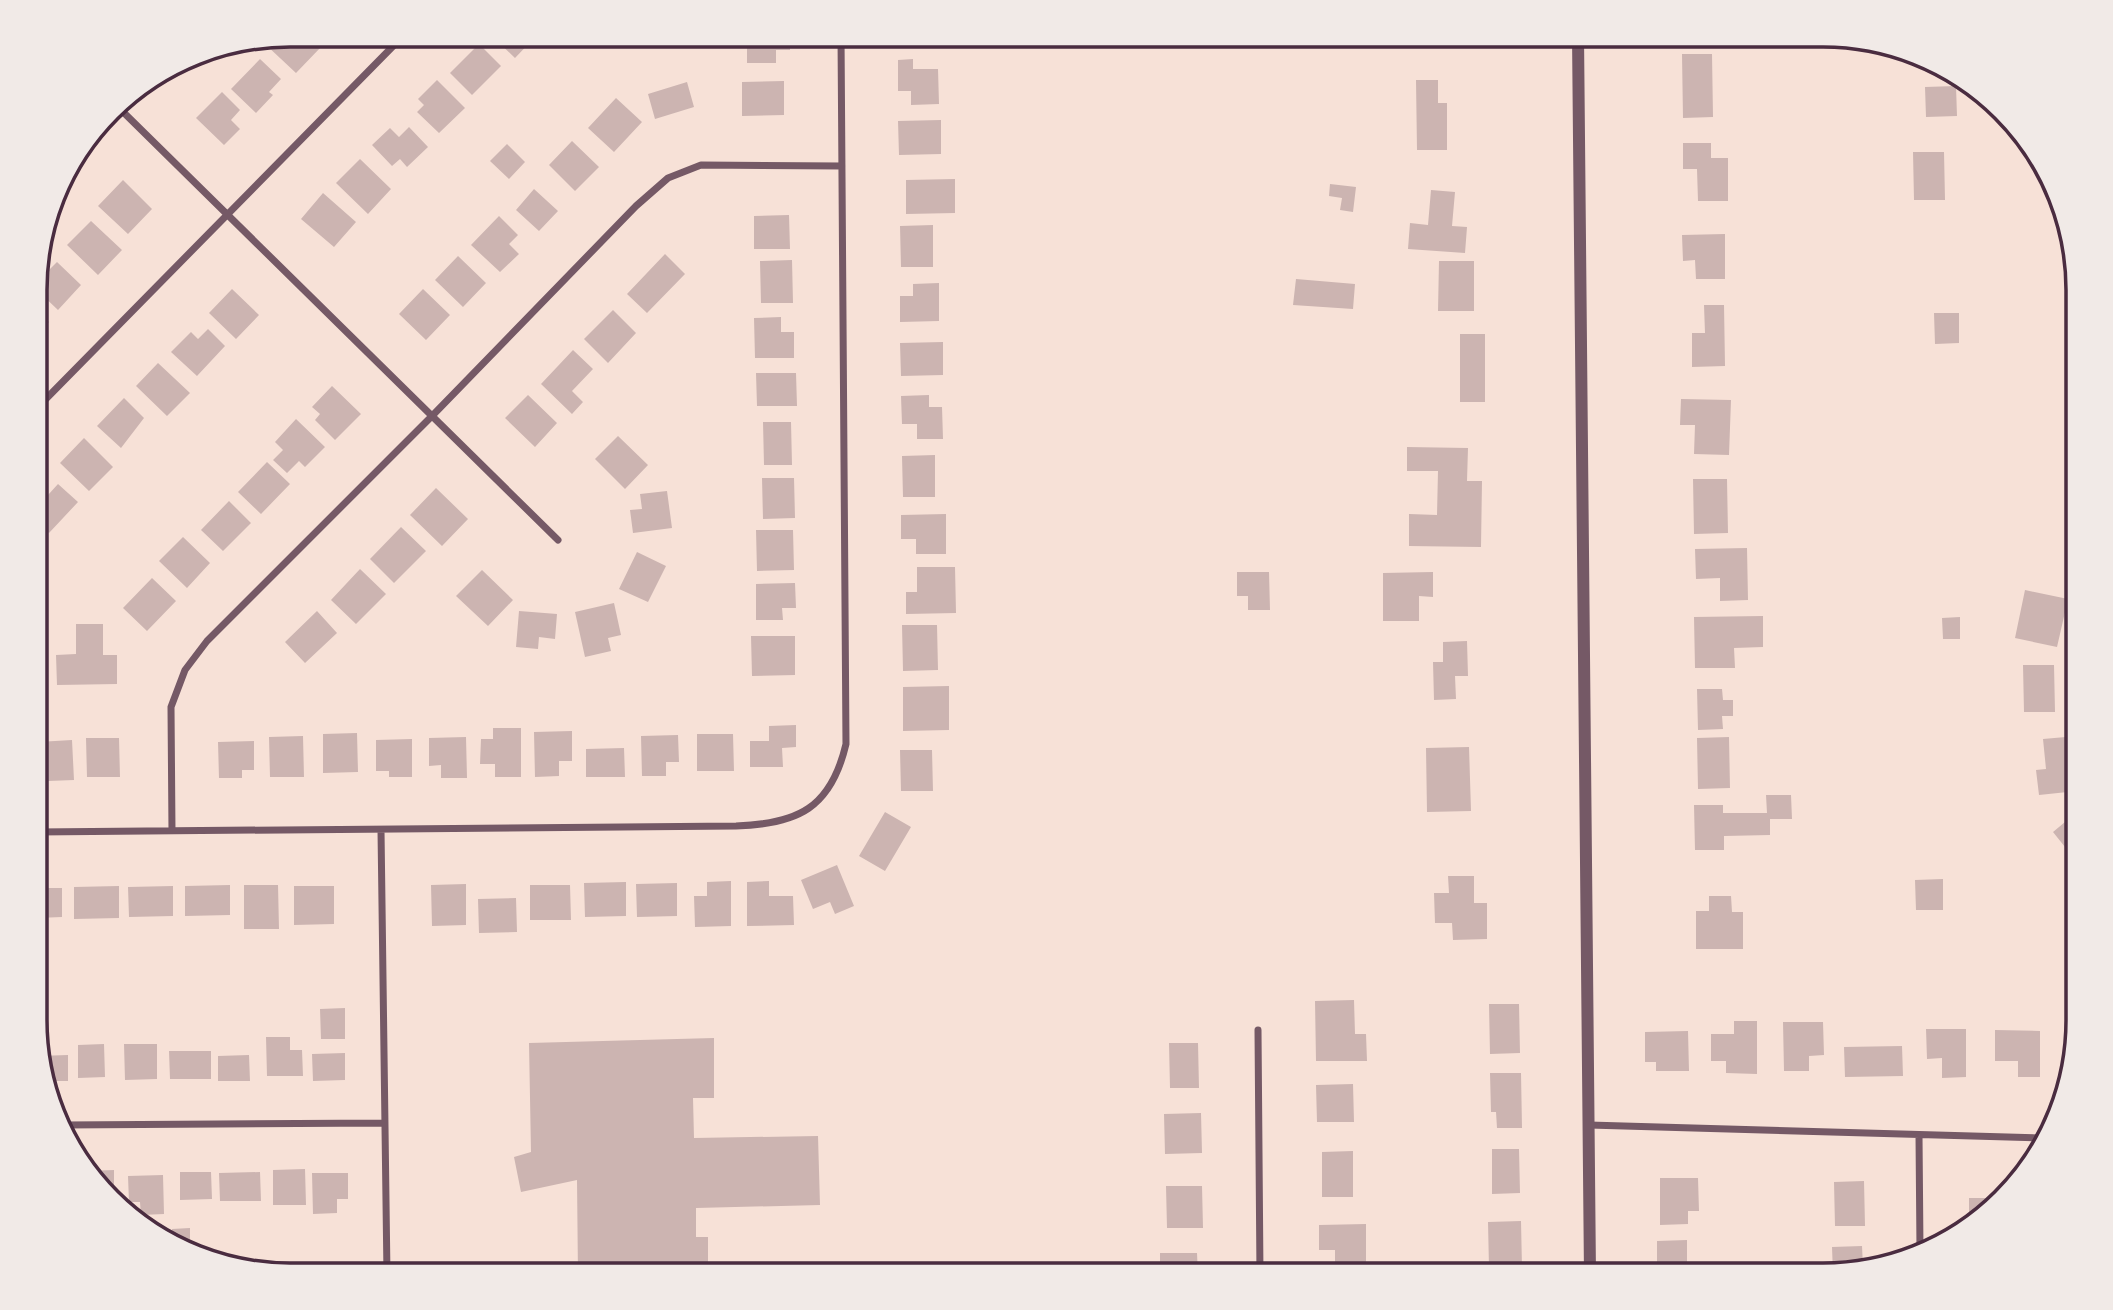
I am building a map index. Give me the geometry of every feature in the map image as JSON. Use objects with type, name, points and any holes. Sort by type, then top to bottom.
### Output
[{"type":"street","points":[[47,398],[392,47]]},
{"type":"street","points":[[47,832],[772,825],[792,819],[817,803],[840,767],[846,744],[841,47]]},
{"type":"street","points":[[1578,47],[1590,1262]]},
{"type":"street","points":[[124,114],[558,540]]},
{"type":"street","points":[[172,831],[171,707],[185,670],[207,641],[433,415],[636,206],[668,178],[701,165],[842,166]]},
{"type":"street","points":[[381,830],[387,1263]]},
{"type":"street","points":[[1258,1030],[1260,1262]]},
{"type":"street","points":[[71,1125],[384,1123]]},
{"type":"street","points":[[1589,1125],[2035,1138]]},
{"type":"street","points":[[1919,1135],[1920,1242]]},
{"type":"building","points":[[321,47],[296,73],[270,48]]},
{"type":"building","points":[[476,47],[482,47],[501,66],[472,95],[450,73]]},
{"type":"building","points":[[504,47],[526,47],[515,58]]},
{"type":"building","points":[[747,47],[790,47],[790,50],[776,50],[776,63],[747,63]]},
{"type":"building","points":[[1682,54],[1712,54],[1713,117],[1683,118]]},
{"type":"building","points":[[260,59],[281,79],[269,92],[273,95],[256,113],[231,89]]},
{"type":"building","points":[[913,59],[913,69],[938,69],[939,104],[911,105],[911,91],[898,91],[898,60]]},
{"type":"building","points":[[437,80],[465,108],[439,133],[417,112],[424,105],[418,99]]},
{"type":"building","points":[[1416,80],[1438,80],[1438,103],[1447,103],[1447,150],[1417,150]]},
{"type":"building","points":[[784,81],[784,115],[742,116],[742,82]]},
{"type":"building","points":[[687,82],[694,107],[655,119],[648,94]]},
{"type":"building","points":[[1925,87],[1956,87],[1957,116],[1926,117]]},
{"type":"building","points":[[222,92],[240,110],[231,120],[240,129],[224,145],[196,118]]},
{"type":"building","points":[[616,98],[642,122],[614,152],[588,128]]},
{"type":"building","points":[[941,120],[941,154],[899,155],[898,121]]},
{"type":"building","points":[[409,127],[428,147],[407,167],[400,159],[392,166],[372,145],[390,128],[399,137]]},
{"type":"building","points":[[572,141],[599,167],[575,191],[549,165]]},
{"type":"building","points":[[1683,143],[1711,143],[1711,158],[1728,158],[1728,201],[1698,201],[1697,169],[1683,169]]},
{"type":"building","points":[[507,144],[525,162],[509,179],[490,161]]},
{"type":"building","points":[[1913,152],[1944,152],[1945,200],[1914,200]]},
{"type":"building","points":[[360,159],[391,189],[368,214],[336,183]]},
{"type":"building","points":[[955,179],[955,213],[906,214],[906,180]]},
{"type":"building","points":[[123,180],[152,209],[128,234],[98,206]]},
{"type":"building","points":[[1330,184],[1356,187],[1353,212],[1340,210],[1342,198],[1329,196]]},
{"type":"building","points":[[534,189],[558,211],[539,231],[516,210]]},
{"type":"building","points":[[1431,190],[1455,192],[1452,226],[1467,227],[1465,253],[1408,249],[1410,223],[1428,225]]},
{"type":"building","points":[[323,193],[356,222],[334,247],[301,219]]},
{"type":"building","points":[[789,215],[790,249],[754,249],[754,216]]},
{"type":"building","points":[[499,216],[518,235],[509,244],[519,254],[500,272],[471,245]]},
{"type":"building","points":[[91,221],[122,250],[98,275],[67,245]]},
{"type":"building","points":[[933,225],[933,267],[901,267],[900,226]]},
{"type":"building","points":[[1725,234],[1725,279],[1696,279],[1695,260],[1683,261],[1682,235]]},
{"type":"building","points":[[665,254],[685,274],[647,313],[627,294]]},
{"type":"building","points":[[458,256],[486,283],[463,307],[435,280]]},
{"type":"building","points":[[792,260],[793,303],[761,303],[760,261]]},
{"type":"building","points":[[1439,261],[1474,261],[1474,311],[1438,311]]},
{"type":"building","points":[[57,262],[81,285],[58,310],[47,300],[48,271]]},
{"type":"building","points":[[1296,279],[1355,284],[1353,309],[1293,305]]},
{"type":"building","points":[[939,283],[939,321],[900,322],[900,296],[913,296],[913,284]]},
{"type":"building","points":[[232,289],[259,315],[236,339],[209,313]]},
{"type":"building","points":[[423,289],[450,315],[426,340],[399,314]]},
{"type":"building","points":[[1704,305],[1724,305],[1725,366],[1692,367],[1692,333],[1705,333]]},
{"type":"building","points":[[613,310],[636,333],[608,363],[584,339]]},
{"type":"building","points":[[1934,313],[1959,313],[1959,343],[1935,344]]},
{"type":"building","points":[[781,317],[781,332],[794,332],[794,358],[755,358],[754,318]]},
{"type":"building","points":[[208,329],[225,346],[197,376],[171,352],[191,332],[198,339]]},
{"type":"building","points":[[1460,334],[1485,334],[1485,402],[1460,402]]},
{"type":"building","points":[[943,342],[943,375],[901,376],[900,343]]},
{"type":"building","points":[[573,350],[593,369],[572,391],[583,402],[572,414],[541,384]]},
{"type":"building","points":[[158,363],[190,393],[167,416],[136,386]]},
{"type":"building","points":[[756,373],[796,373],[797,406],[757,406]]},
{"type":"building","points":[[332,386],[361,414],[335,440],[315,420],[320,414],[312,407]]},
{"type":"building","points":[[528,395],[557,423],[535,447],[505,418]]},
{"type":"building","points":[[929,395],[929,407],[942,407],[943,439],[917,439],[917,424],[902,424],[901,396]]},
{"type":"building","points":[[124,398],[144,418],[121,448],[97,426]]},
{"type":"building","points":[[1681,399],[1731,400],[1729,455],[1694,454],[1695,425],[1680,425]]},
{"type":"building","points":[[296,419],[325,447],[305,467],[299,461],[287,473],[273,460],[283,450],[275,442]]},
{"type":"building","points":[[763,422],[791,422],[792,465],[764,465]]},
{"type":"building","points":[[618,436],[648,465],[625,489],[595,459]]},
{"type":"building","points":[[84,438],[113,467],[89,491],[60,463]]},
{"type":"building","points":[[1407,447],[1468,448],[1467,481],[1482,481],[1481,547],[1409,546],[1409,514],[1437,515],[1438,471],[1407,471]]},
{"type":"building","points":[[935,455],[935,497],[903,497],[902,456]]},
{"type":"building","points":[[267,462],[290,484],[261,514],[238,492]]},
{"type":"building","points":[[762,478],[794,478],[795,518],[763,519]]},
{"type":"building","points":[[1693,479],[1727,479],[1728,533],[1694,534]]},
{"type":"building","points":[[58,484],[78,502],[49,533],[47,531],[48,495]]},
{"type":"building","points":[[436,488],[468,519],[442,546],[410,515]]},
{"type":"building","points":[[667,491],[672,528],[633,533],[630,510],[642,509],[640,494]]},
{"type":"building","points":[[229,501],[251,523],[223,551],[201,530]]},
{"type":"building","points":[[946,514],[946,554],[916,554],[916,539],[901,539],[901,515]]},
{"type":"building","points":[[401,527],[426,551],[394,583],[370,559]]},
{"type":"building","points":[[756,530],[793,530],[794,570],[757,571]]},
{"type":"building","points":[[183,537],[210,563],[187,588],[159,561]]},
{"type":"building","points":[[1747,548],[1748,600],[1720,601],[1720,578],[1696,579],[1695,549]]},
{"type":"building","points":[[637,552],[666,566],[648,602],[619,589]]},
{"type":"building","points":[[917,567],[955,567],[956,613],[906,614],[906,592],[917,592]]},
{"type":"building","points":[[360,569],[386,594],[356,624],[331,600]]},
{"type":"building","points":[[482,570],[513,600],[488,626],[456,596]]},
{"type":"building","points":[[1237,572],[1269,572],[1270,610],[1248,610],[1248,596],[1237,596]]},
{"type":"building","points":[[1433,572],[1433,597],[1419,596],[1419,621],[1383,621],[1383,573]]},
{"type":"building","points":[[152,578],[176,601],[147,631],[123,608]]},
{"type":"building","points":[[795,583],[796,608],[782,608],[783,620],[756,620],[756,584]]},
{"type":"building","points":[[2025,590],[2065,598],[2065,612],[2057,647],[2015,638]]},
{"type":"building","points":[[614,603],[621,635],[608,638],[611,651],[585,657],[575,612]]},
{"type":"building","points":[[317,611],[337,633],[305,663],[285,642]]},
{"type":"building","points":[[519,611],[557,614],[555,639],[539,637],[538,649],[516,647]]},
{"type":"building","points":[[1763,616],[1763,647],[1734,648],[1735,668],[1695,668],[1694,617]]},
{"type":"building","points":[[1960,617],[1960,639],[1943,639],[1942,618]]},
{"type":"building","points":[[76,624],[103,624],[103,655],[117,655],[117,684],[57,685],[56,655],[76,654]]},
{"type":"building","points":[[902,625],[937,625],[938,670],[903,671]]},
{"type":"building","points":[[751,636],[795,636],[795,675],[752,676]]},
{"type":"building","points":[[1467,641],[1468,676],[1455,676],[1456,699],[1434,700],[1433,662],[1443,662],[1443,642]]},
{"type":"building","points":[[2023,665],[2054,665],[2055,712],[2024,712]]},
{"type":"building","points":[[949,686],[949,730],[903,731],[903,687]]},
{"type":"building","points":[[1697,689],[1722,689],[1723,700],[1733,700],[1733,716],[1722,716],[1723,729],[1698,730]]},
{"type":"building","points":[[796,725],[796,747],[782,748],[783,767],[750,767],[750,741],[769,741],[769,726]]},
{"type":"building","points":[[493,728],[521,728],[521,777],[495,777],[495,764],[480,764],[481,739],[493,739]]},
{"type":"building","points":[[572,731],[572,761],[559,761],[559,776],[535,777],[534,732]]},
{"type":"building","points":[[357,733],[358,772],[323,773],[323,734]]},
{"type":"building","points":[[697,734],[733,734],[734,771],[697,771]]},
{"type":"building","points":[[678,735],[679,762],[666,762],[666,776],[642,776],[641,736]]},
{"type":"building","points":[[303,736],[304,777],[270,777],[269,737]]},
{"type":"building","points":[[466,737],[467,778],[441,778],[441,765],[429,766],[429,738]]},
{"type":"building","points":[[1729,737],[1730,788],[1698,789],[1697,738]]},
{"type":"building","points":[[2065,737],[2065,792],[2039,795],[2036,770],[2046,769],[2043,739]]},
{"type":"building","points":[[86,738],[119,738],[120,777],[87,777]]},
{"type":"building","points":[[412,739],[412,777],[389,777],[389,771],[376,771],[376,740]]},
{"type":"building","points":[[72,740],[74,780],[48,781],[47,741]]},
{"type":"building","points":[[254,741],[254,770],[242,770],[242,778],[219,778],[218,742]]},
{"type":"building","points":[[1469,747],[1471,811],[1427,812],[1426,748]]},
{"type":"building","points":[[624,748],[625,777],[586,777],[586,749]]},
{"type":"building","points":[[900,750],[932,750],[933,791],[901,791]]},
{"type":"building","points":[[1766,795],[1791,795],[1792,819],[1770,819],[1770,835],[1724,836],[1724,850],[1695,850],[1694,805],[1723,805],[1723,813],[1767,813]]},
{"type":"building","points":[[885,812],[911,827],[885,871],[859,856]]},
{"type":"building","points":[[2065,822],[2065,847],[2053,832]]},
{"type":"building","points":[[837,865],[854,906],[835,914],[830,902],[813,909],[801,880]]},
{"type":"building","points":[[1448,876],[1474,876],[1474,903],[1487,903],[1487,939],[1453,940],[1452,923],[1435,923],[1434,893],[1449,893]]},
{"type":"building","points":[[1943,879],[1943,910],[1916,910],[1915,880]]},
{"type":"building","points":[[731,881],[731,926],[695,927],[694,896],[707,896],[707,882]]},
{"type":"building","points":[[769,881],[769,896],[793,896],[794,925],[747,926],[747,882]]},
{"type":"building","points":[[626,882],[626,916],[585,917],[584,883]]},
{"type":"building","points":[[677,883],[677,916],[637,917],[636,884]]},
{"type":"building","points":[[466,884],[466,925],[432,926],[431,885]]},
{"type":"building","points":[[230,885],[230,915],[185,916],[185,886]]},
{"type":"building","points":[[244,885],[278,885],[279,929],[244,929]]},
{"type":"building","points":[[530,885],[570,885],[571,920],[530,920]]},
{"type":"building","points":[[119,886],[119,918],[74,919],[74,887]]},
{"type":"building","points":[[173,886],[173,916],[129,917],[128,887]]},
{"type":"building","points":[[294,886],[334,886],[334,924],[294,925]]},
{"type":"building","points":[[47,888],[62,888],[62,917],[47,918]]},
{"type":"building","points":[[1709,896],[1731,896],[1732,912],[1743,912],[1743,949],[1696,949],[1696,911],[1709,911]]},
{"type":"building","points":[[516,898],[517,932],[479,933],[478,899]]},
{"type":"building","points":[[1354,1000],[1355,1034],[1366,1034],[1367,1061],[1316,1061],[1315,1001]]},
{"type":"building","points":[[1489,1004],[1519,1004],[1520,1053],[1490,1054]]},
{"type":"building","points":[[345,1008],[345,1039],[321,1039],[320,1009]]},
{"type":"building","points":[[1734,1021],[1757,1021],[1757,1074],[1726,1073],[1726,1061],[1711,1061],[1711,1034],[1734,1034]]},
{"type":"building","points":[[1783,1022],[1823,1022],[1824,1055],[1809,1056],[1809,1071],[1784,1071]]},
{"type":"building","points":[[1926,1029],[1966,1029],[1966,1077],[1942,1078],[1942,1058],[1927,1059]]},
{"type":"building","points":[[1995,1030],[2040,1031],[2040,1077],[2018,1077],[2018,1061],[1995,1061]]},
{"type":"building","points":[[1688,1031],[1689,1071],[1656,1071],[1656,1062],[1645,1062],[1645,1032]]},
{"type":"building","points":[[266,1037],[290,1037],[290,1050],[302,1050],[303,1076],[267,1076]]},
{"type":"building","points":[[714,1038],[714,1098],[693,1098],[694,1138],[818,1136],[820,1205],[696,1208],[696,1237],[708,1237],[708,1263],[578,1263],[577,1180],[521,1192],[514,1157],[531,1152],[529,1043]]},
{"type":"building","points":[[1169,1043],[1198,1043],[1199,1088],[1170,1088]]},
{"type":"building","points":[[104,1044],[105,1077],[78,1078],[78,1045]]},
{"type":"building","points":[[124,1044],[157,1044],[157,1079],[125,1080]]},
{"type":"building","points":[[1902,1046],[1903,1076],[1845,1077],[1844,1047]]},
{"type":"building","points":[[169,1051],[211,1051],[211,1079],[170,1079]]},
{"type":"building","points":[[345,1053],[345,1080],[313,1081],[312,1054]]},
{"type":"building","points":[[68,1055],[68,1081],[56,1081],[50,1056]]},
{"type":"building","points":[[249,1055],[250,1081],[218,1081],[218,1056]]},
{"type":"building","points":[[1490,1073],[1521,1073],[1522,1128],[1497,1128],[1496,1112],[1491,1112]]},
{"type":"building","points":[[1353,1084],[1354,1122],[1317,1122],[1316,1085]]},
{"type":"building","points":[[1201,1113],[1202,1153],[1165,1154],[1164,1114]]},
{"type":"building","points":[[1492,1149],[1519,1149],[1520,1193],[1492,1194]]},
{"type":"building","points":[[1353,1151],[1353,1197],[1322,1197],[1322,1152]]},
{"type":"building","points":[[305,1169],[306,1205],[273,1205],[273,1170]]},
{"type":"building","points":[[114,1170],[114,1187],[99,1171]]},
{"type":"building","points":[[180,1172],[211,1172],[212,1199],[180,1200]]},
{"type":"building","points":[[260,1172],[261,1201],[220,1201],[219,1173]]},
{"type":"building","points":[[312,1173],[348,1173],[348,1199],[337,1199],[337,1213],[313,1214]]},
{"type":"building","points":[[163,1175],[164,1214],[145,1215],[141,1212],[140,1202],[129,1202],[128,1176]]},
{"type":"building","points":[[1660,1178],[1698,1178],[1699,1211],[1688,1211],[1688,1224],[1660,1225]]},
{"type":"building","points":[[1864,1181],[1865,1226],[1835,1226],[1834,1182]]},
{"type":"building","points":[[1166,1186],[1202,1186],[1203,1228],[1167,1228]]},
{"type":"building","points":[[1969,1198],[1988,1198],[1971,1213],[1969,1214]]},
{"type":"building","points":[[1521,1221],[1522,1262],[1489,1262],[1488,1222]]},
{"type":"building","points":[[1366,1224],[1366,1262],[1335,1262],[1335,1250],[1319,1250],[1319,1225]]},
{"type":"building","points":[[190,1228],[190,1240],[172,1232],[172,1229]]},
{"type":"building","points":[[1687,1240],[1687,1262],[1657,1262],[1657,1241]]},
{"type":"building","points":[[1862,1246],[1863,1259],[1833,1262],[1832,1247]]},
{"type":"building","points":[[1160,1253],[1197,1253],[1197,1262],[1160,1262]]}]
